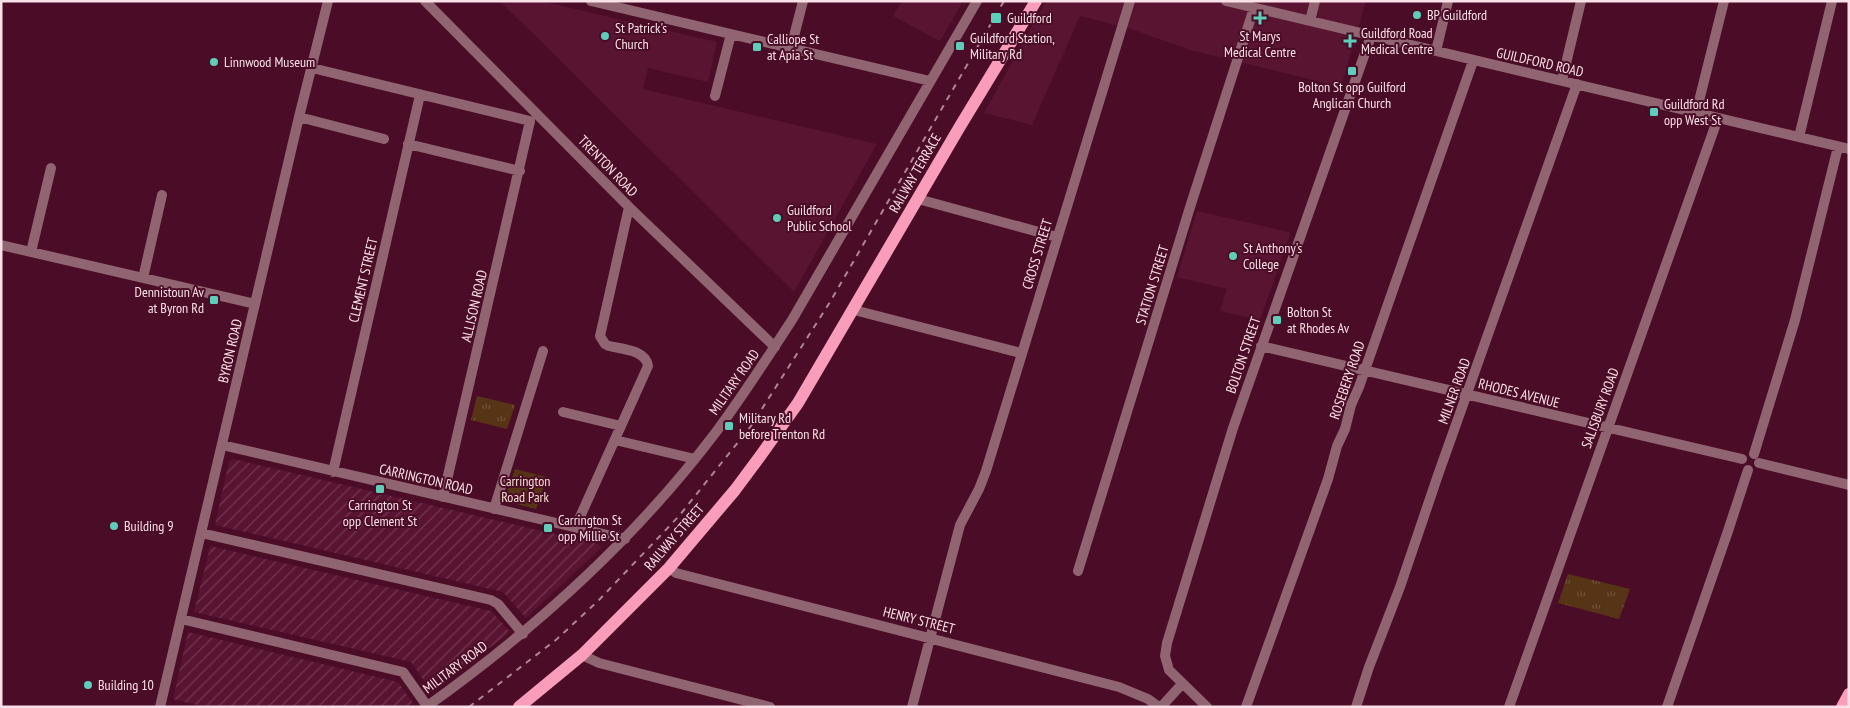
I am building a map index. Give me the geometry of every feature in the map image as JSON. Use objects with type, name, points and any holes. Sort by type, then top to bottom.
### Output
[{"type":"main road","name":"RAILWAY TERRACE","points":[[823,362],[1036,1]]},
{"type":"main road","name":"RAILWAY STREET","points":[[519,707],[582,655],[669,568],[735,490],[798,403],[823,362]]},
{"type":"main road","points":[[1842,707],[1849,694]]},
{"type":"street","name":"BYRON ROAD","points":[[160,707],[328,1]]},
{"type":"street","name":"TRENTON ROAD","points":[[425,1],[534,118],[775,346]]},
{"type":"street","points":[[591,1],[930,80]]},
{"type":"street","points":[[792,48],[803,1]]},
{"type":"street","name":"MILITARY ROAD","points":[[426,706],[523,634],[625,539],[695,459],[761,370],[792,320],[976,1]]},
{"type":"street","name":"CROSS STREET","points":[[912,707],[960,524],[986,471],[1130,1]]},
{"type":"street","name":"GUILDFORD ROAD","points":[[1226,1],[1849,149]]},
{"type":"street","points":[[1310,21],[1315,1]]},
{"type":"street","points":[[1436,51],[1448,1]]},
{"type":"street","points":[[1562,80],[1581,1]]},
{"type":"street","points":[[1696,113],[1724,1]]},
{"type":"street","points":[[1799,137],[1832,1]]},
{"type":"street","name":"STATION STREET","points":[[1078,571],[1185,223],[1254,8]]},
{"type":"street","points":[[715,96],[731,34]]},
{"type":"street","name":"BOLTON STREET","points":[[1182,684],[1170,673],[1167,666],[1165,656],[1167,643],[1232,428],[1371,36]]},
{"type":"street","name":"ROSEBERY ROAD","points":[[1246,707],[1328,479],[1351,405],[1473,61]]},
{"type":"street","points":[[312,68],[420,95],[534,118]]},
{"type":"street","name":"MILNER ROAD","points":[[1356,707],[1578,84]]},
{"type":"street","name":"CLEMENT STREET","points":[[333,472],[420,95]]},
{"type":"street","points":[[299,117],[384,139]]},
{"type":"street","name":"ALLISON ROAD","points":[[443,497],[534,118]]},
{"type":"street","name":"SALISBURY ROAD","points":[[1509,707],[1718,118]]},
{"type":"street","points":[[408,144],[520,171]]},
{"type":"street","points":[[1754,454],[1795,320],[1838,147]]},
{"type":"street","points":[[31,252],[51,168]]},
{"type":"street","points":[[143,278],[162,195]]},
{"type":"street","points":[[918,199],[1057,237]]},
{"type":"street","points":[[575,528],[646,370],[647,363],[644,357],[608,346],[600,336],[629,207]]},
{"type":"street","points":[[1,245],[255,304]]},
{"type":"street","points":[[854,310],[1021,353]]},
{"type":"street","name":"RHODES AVENUE","points":[[1261,346],[1742,459]]},
{"type":"street","points":[[494,509],[543,352]]},
{"type":"street","points":[[563,412],[621,426]]},
{"type":"street","points":[[615,440],[695,459]]},
{"type":"street","name":"CARRINGTON ROAD","points":[[222,445],[625,539]]},
{"type":"street","points":[[1748,470],[1744,466],[1742,459],[1746,454],[1754,454],[1758,458],[1759,464]]},
{"type":"street","points":[[1748,470],[1753,470],[1759,464]]},
{"type":"street","points":[[1759,464],[1849,485]]},
{"type":"street","points":[[1667,707],[1748,470]]},
{"type":"street","points":[[200,533],[491,600],[498,604],[523,634]]},
{"type":"street","name":"HENRY STREET","points":[[669,568],[676,573],[1119,687],[1148,699],[1164,702]]},
{"type":"street","points":[[181,619],[403,672],[426,706]]},
{"type":"street","points":[[582,655],[599,662],[770,707]]},
{"type":"street","points":[[1164,702],[1182,684],[1207,707]]},
{"type":"shaded area","name":"Guildford Public School","points":[[500,1],[541,1],[717,42],[708,82],[648,68],[643,89],[877,144],[794,292]]},
{"type":"shaded area","points":[[902,1],[963,1],[940,41],[893,16]]},
{"type":"shaded area","points":[[1046,1],[1366,1],[1341,87],[1190,50],[1131,29],[1080,16],[1032,125],[984,113]]},
{"type":"shaded area","name":"St Anthony's College","points":[[1197,211],[1289,232],[1290,235],[1260,320],[1220,311],[1227,289],[1177,277]]},
{"type":"shaded area","points":[[233,459],[598,544],[601,548],[526,618],[503,592],[215,525],[229,461]]},
{"type":"shaded area","points":[[210,546],[491,611],[510,632],[432,689],[429,688],[411,662],[194,612]]},
{"type":"shaded area","points":[[188,632],[398,682],[413,703],[406,707],[205,707],[173,699]]},
{"type":"green space","points":[[477,396],[515,405],[507,429],[471,420]]},
{"type":"green space","name":"Carrington Road Park","points":[[515,469],[547,477],[536,509],[508,502],[505,498]]},
{"type":"green space","points":[[1568,574],[1630,589],[1619,619],[1558,603]]},
{"type":"railway","points":[[469,707],[557,639],[599,600],[679,516],[751,426],[830,302],[1004,1]]},
{"type":"place","name":"BP Guildford","points":[[1417,15]]},
{"type":"place","name":"Guildford","points":[[996,18]]},
{"type":"place","name":"St Marys Medical Centre","points":[[1260,18]]},
{"type":"place","name":"St Patrick's Church","points":[[605,36]]},
{"type":"place","name":"Guildford Road Medical Centre","points":[[1350,41]]},
{"type":"place","name":"Guildford Station, Military Rd","points":[[960,46]]},
{"type":"place","name":"Calliope St at Apia St","points":[[757,47]]},
{"type":"place","name":"Linnwood Museum","points":[[214,62]]},
{"type":"place","name":"Bolton St opp Guilford Anglican Church","points":[[1352,71]]},
{"type":"place","name":"Guildford Rd opp West St","points":[[1654,112]]},
{"type":"place","name":"Guildford Public School","points":[[777,218]]},
{"type":"place","name":"St Anthony's College","points":[[1233,256]]},
{"type":"place","name":"Dennistoun Av at Byron Rd","points":[[214,300]]},
{"type":"place","name":"Bolton St at Rhodes Av","points":[[1277,320]]},
{"type":"place","name":"Military Rd before Trenton Rd","points":[[729,426]]},
{"type":"place","name":"Carrington St opp Clement St","points":[[380,489]]},
{"type":"place","name":"Building 9","points":[[114,526]]},
{"type":"place","name":"Carrington St opp Millie St","points":[[548,528]]},
{"type":"place","name":"Building 10","points":[[88,685]]}]
